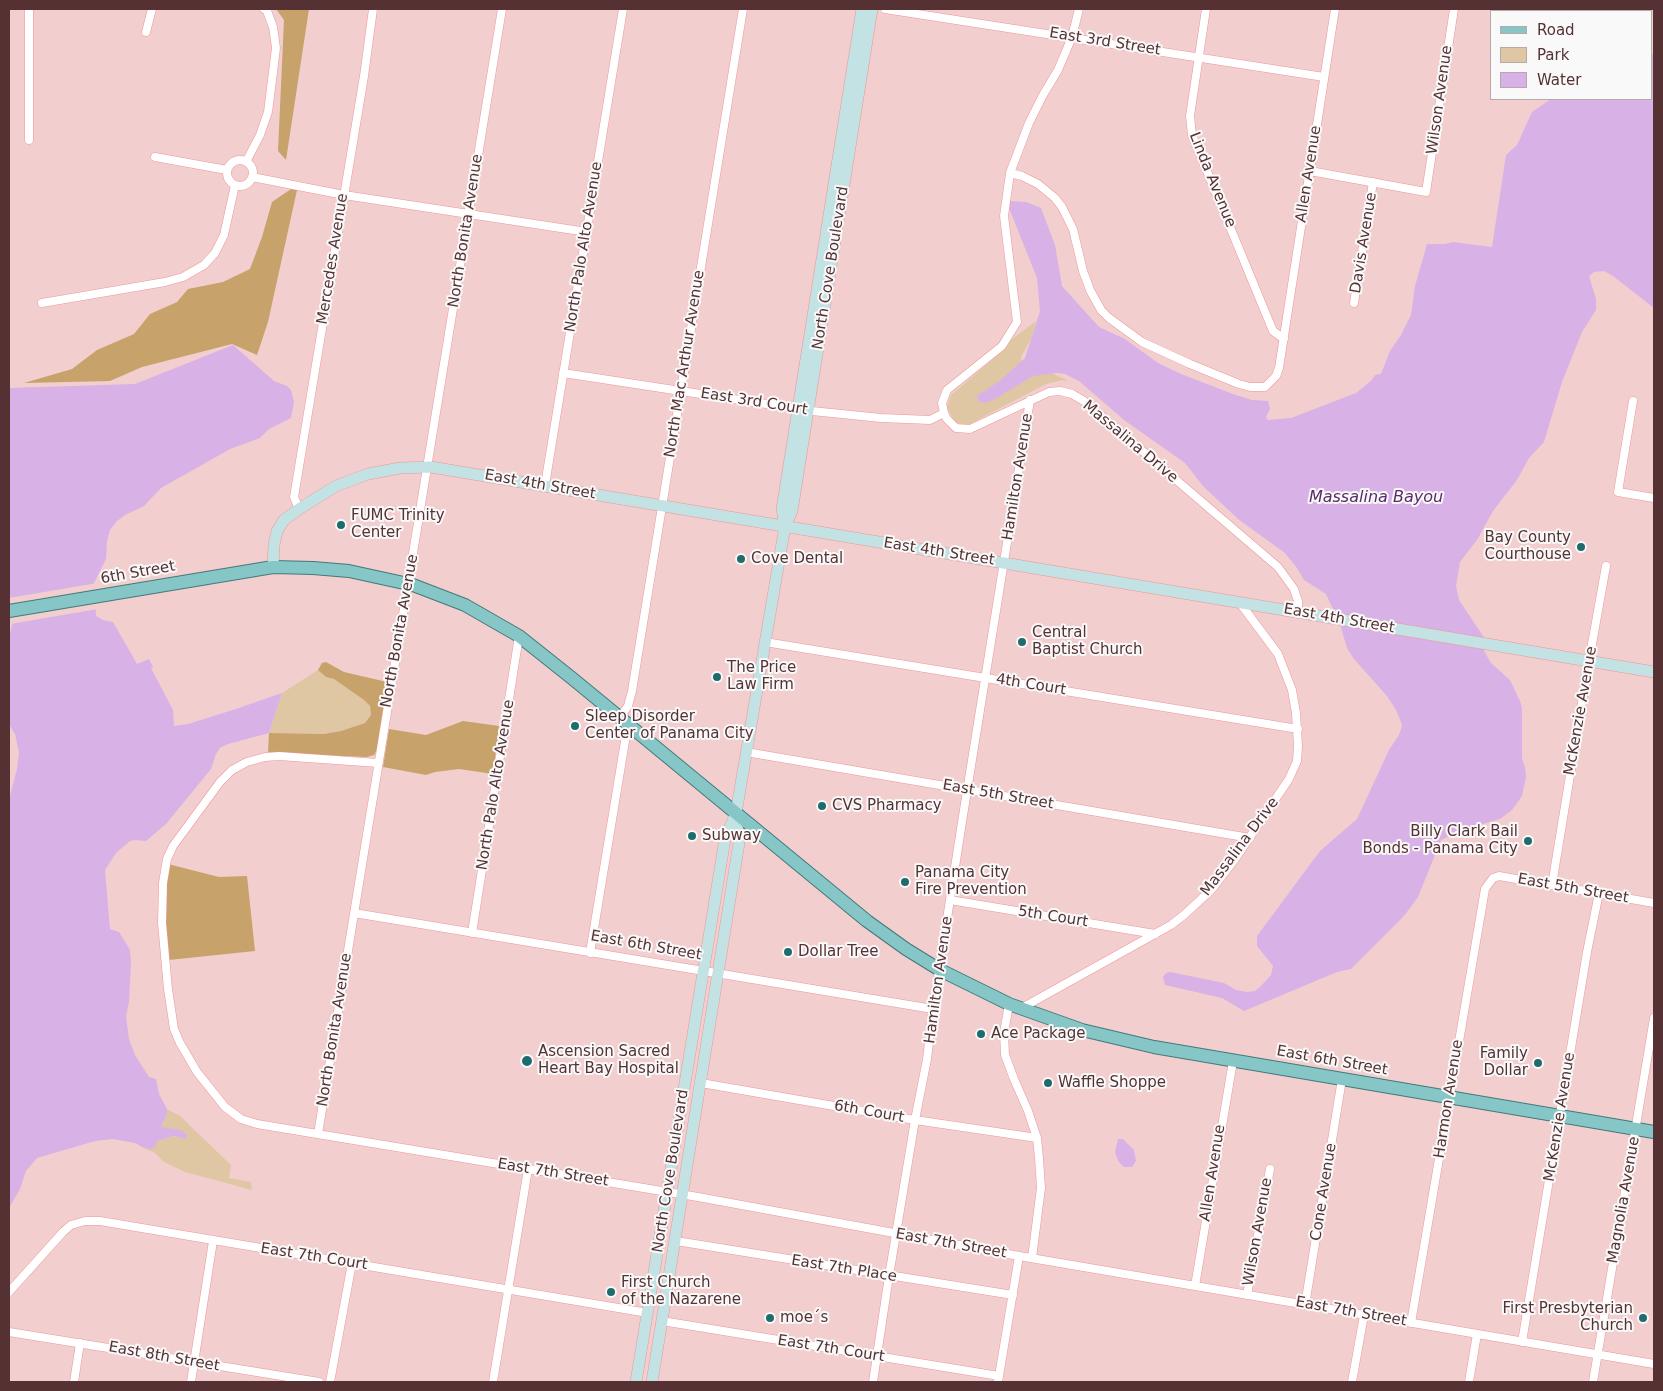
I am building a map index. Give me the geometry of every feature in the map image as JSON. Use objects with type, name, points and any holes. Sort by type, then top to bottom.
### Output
[{"type":"main road","name":"6th Street","points":[[9,611],[273,567],[349,571],[408,584],[464,605],[519,636],[632,727]]},
{"type":"main road","name":"East 6th Street","points":[[632,727],[867,921],[906,949],[940,970],[1015,1007],[1102,1036],[1154,1047],[1654,1132]]},
{"type":"street","points":[[28,9],[29,140]]},
{"type":"street","points":[[146,32],[152,9]]},
{"type":"street","points":[[246,162],[260,135],[268,112],[276,48],[273,27],[267,11],[264,9]]},
{"type":"street","name":"Mercedes Avenue","points":[[299,509],[294,497],[364,76],[373,9]]},
{"type":"street","name":"North Bonita Avenue","points":[[318,1134],[502,9]]},
{"type":"street","name":"North Palo Alto Avenue","points":[[545,485],[623,9]]},
{"type":"street","name":"North Mac Arthur Avenue","points":[[620,717],[628,706],[632,692],[743,9]]},
{"type":"street","name":"North Cove Boulevard","points":[[836,205],[862,9]]},
{"type":"street","name":"North Cove Boulevard","points":[[636,1382],[726,839],[736,813],[785,526],[792,511],[803,410],[836,205],[872,9]]},
{"type":"street","name":"East 3rd Street","points":[[885,9],[1324,76]]},
{"type":"street","points":[[944,413],[942,403],[947,390],[1002,346],[1017,322],[1004,216],[1010,173],[1029,123],[1058,70],[1072,37],[1080,9]]},
{"type":"street","name":"Linda Avenue","points":[[1206,9],[1190,116],[1192,135],[1273,331],[1284,339]]},
{"type":"street","name":"Allen Avenue","points":[[1284,339],[1335,9]]},
{"type":"street","name":"Wilson Avenue","points":[[1373,182],[1426,192],[1454,9]]},
{"type":"street","points":[[155,157],[227,170]]},
{"type":"street","points":[[235,161],[246,162],[253,170],[252,177],[249,183],[245,185],[235,185],[228,178],[227,170],[231,163],[235,161]]},
{"type":"street","points":[[1310,171],[1373,182]]},
{"type":"street","points":[[1010,173],[1022,176],[1038,184],[1055,198],[1062,207],[1073,229],[1083,271],[1090,290],[1101,310],[1142,342],[1250,387],[1265,386],[1276,376],[1284,339]]},
{"type":"street","points":[[252,177],[344,195],[587,232]]},
{"type":"street","name":"Davis Avenue","points":[[1354,303],[1373,182]]},
{"type":"street","points":[[42,302],[165,282],[183,277],[204,265],[215,252],[224,234],[235,185]]},
{"type":"street","name":"East 3rd Court","points":[[563,373],[803,410],[880,418],[930,420],[944,413]]},
{"type":"street","name":"Massalina Drive","points":[[944,413],[956,428],[970,429],[1049,392],[1060,391],[1072,394],[1084,401],[1278,567],[1294,589],[1298,603],[1298,612]]},
{"type":"street","name":"Hamilton Avenue","points":[[873,1382],[915,1120],[928,1059],[933,1009],[1030,400]]},
{"type":"street","points":[[1633,401],[1618,492],[1654,498]]},
{"type":"street","name":"East 4th Street","points":[[273,567],[274,545],[278,529],[286,518],[299,509],[336,486],[364,475],[393,468],[427,467],[545,485],[1654,672]]},
{"type":"street","name":"McKenzie Avenue","points":[[1552,885],[1606,566]]},
{"type":"street","name":"Massalina Drive","points":[[1015,1007],[1177,921],[1206,894],[1250,838],[1294,770],[1298,757],[1298,729],[1294,699],[1283,664],[1272,644],[1240,603]]},
{"type":"street","name":"North Palo Alto Avenue","points":[[472,933],[519,636]]},
{"type":"street","name":"4th Court","points":[[765,642],[1298,729]]},
{"type":"street","points":[[590,953],[626,735],[632,727]]},
{"type":"street","name":"East 5th Street","points":[[746,752],[1250,838]]},
{"type":"street","name":"East 7th Street","points":[[378,763],[279,756],[265,757],[247,762],[224,777],[173,846],[167,859],[163,882],[162,930],[175,1034],[193,1067],[210,1090],[230,1112],[241,1120],[683,1194],[1019,1256],[1654,1364]]},
{"type":"street","name":"North Cove Boulevard","points":[[652,1382],[740,843],[736,813]]},
{"type":"street","name":"East 5th Street","points":[[1492,878],[1500,876],[1654,903]]},
{"type":"street","name":"Harmon Avenue","points":[[1411,1323],[1485,889],[1492,878]]},
{"type":"street","name":"McKenzie Avenue","points":[[1522,1342],[1587,952],[1599,893]]},
{"type":"street","name":"5th Court","points":[[950,900],[1155,934]]},
{"type":"street","name":"East 6th Street","points":[[354,913],[933,1009]]},
{"type":"street","points":[[1015,1007],[1004,1033],[1005,1055],[1037,1138],[1040,1188],[1032,1258]]},
{"type":"street","name":"Magnolia Avenue","points":[[1593,1382],[1654,1018]]},
{"type":"street","name":"Allen Avenue","points":[[1195,1286],[1233,1060]]},
{"type":"street","name":"Cone Avenue","points":[[1305,1305],[1342,1079]]},
{"type":"street","name":"6th Court","points":[[702,1083],[915,1120],[1037,1138]]},
{"type":"street","points":[[493,1382],[528,1168]]},
{"type":"street","name":"Wilson Avenue","points":[[1247,1295],[1270,1169]]},
{"type":"street","name":"East 7th Court","points":[[9,1292],[62,1232],[71,1225],[85,1221],[100,1221],[648,1313]]},
{"type":"street","points":[[190,1382],[213,1241]]},
{"type":"street","name":"East 7th Place","points":[[676,1242],[1013,1295]]},
{"type":"street","points":[[998,1379],[1019,1256]]},
{"type":"street","points":[[330,1382],[352,1263]]},
{"type":"street","points":[[655,1269],[658,1285],[657,1309],[658,1316],[662,1321]]},
{"type":"street","points":[[1352,1382],[1364,1315]]},
{"type":"street","name":"East 7th Court","points":[[662,1321],[998,1379]]},
{"type":"street","name":"East 8th Street","points":[[9,1332],[319,1382]]},
{"type":"street","points":[[1469,1382],[1477,1334]]},
{"type":"street","points":[[74,1382],[80,1343]]},
{"type":"street","points":[[642,1350],[644,1368],[642,1382]]},
{"type":"green space","points":[[1036,321],[1032,337],[1021,357],[1022,366],[1045,370],[1069,381],[1063,380],[1046,384],[970,424],[962,425],[954,421],[947,407],[951,395],[999,354],[1011,340]]},
{"type":"green space","points":[[318,670],[326,677],[334,679],[370,706],[371,715],[365,723],[341,731],[324,734],[269,733],[282,693]]},
{"type":"green space","points":[[167,1109],[180,1116],[231,1165],[229,1178],[251,1182],[252,1190],[185,1172],[164,1162],[155,1153],[144,1148],[151,1148],[157,1141],[174,1136],[181,1138],[161,1127],[166,1117]]},
{"type":"shaded area","points":[[276,9],[309,9],[286,160],[278,151],[284,20]]},
{"type":"shaded area","points":[[291,189],[297,190],[268,322],[257,355],[232,344],[142,367],[110,381],[24,383],[72,369],[97,350],[134,334],[150,314],[177,302],[188,289],[223,282],[250,269],[272,202]]},
{"type":"shaded area","points":[[326,662],[344,672],[387,682],[377,750],[374,755],[367,757],[268,753],[269,733],[324,734],[341,731],[365,723],[371,715],[370,706],[364,700],[318,670],[322,663]]},
{"type":"shaded area","points":[[463,721],[499,726],[493,774],[459,769],[426,775],[383,767],[389,729],[426,735]]},
{"type":"shaded area","points":[[168,864],[219,877],[247,876],[255,951],[169,960],[165,917]]},
{"type":"water","name":"Massalina Bayou","points":[[1654,54],[1654,308],[1604,271],[1594,272],[1589,276],[1596,299],[1596,310],[1582,332],[1562,382],[1544,442],[1529,458],[1517,480],[1493,511],[1477,540],[1460,562],[1456,586],[1459,600],[1485,639],[1484,651],[1491,663],[1510,680],[1522,708],[1522,759],[1526,777],[1522,796],[1512,810],[1500,819],[1463,830],[1441,840],[1418,897],[1404,916],[1351,969],[1337,972],[1244,1011],[1222,998],[1165,985],[1163,977],[1166,973],[1170,972],[1224,983],[1236,990],[1247,992],[1255,991],[1271,975],[1273,966],[1257,946],[1257,936],[1320,851],[1357,819],[1402,726],[1396,710],[1387,696],[1354,659],[1347,648],[1340,624],[1326,594],[1304,580],[1285,553],[1238,519],[1203,486],[1185,463],[1124,420],[1079,381],[1065,374],[1057,373],[1033,376],[995,399],[985,403],[979,402],[977,396],[1001,380],[1025,358],[1040,311],[1037,278],[1009,208],[1009,201],[1026,202],[1041,208],[1055,245],[1062,286],[1099,327],[1125,339],[1158,363],[1181,374],[1252,400],[1268,401],[1270,409],[1266,417],[1268,420],[1291,418],[1356,393],[1371,381],[1375,375],[1381,374],[1390,351],[1411,315],[1415,286],[1427,244],[1453,242],[1492,247],[1506,155],[1517,145],[1532,112],[1550,100],[1653,100]]},
{"type":"water","points":[[233,345],[274,381],[287,386],[291,390],[294,402],[291,418],[269,429],[260,438],[230,449],[161,488],[144,506],[117,521],[110,530],[106,559],[94,583],[96,616],[113,622],[137,664],[149,659],[153,667],[151,668],[173,710],[174,726],[188,724],[282,693],[269,733],[220,748],[211,769],[166,824],[146,841],[130,841],[116,853],[105,870],[110,929],[119,932],[130,950],[129,1002],[126,1017],[129,1039],[135,1055],[149,1077],[156,1079],[159,1094],[167,1109],[167,1114],[161,1127],[181,1130],[187,1135],[186,1139],[174,1136],[157,1141],[156,1146],[151,1149],[144,1148],[135,1143],[113,1139],[95,1141],[37,1158],[26,1171],[20,1189],[9,1208],[9,800],[17,769],[19,752],[15,734],[9,724],[9,636],[12,622],[9,619],[9,388],[135,384]]},
{"type":"water","points":[[1118,1139],[1123,1139],[1134,1150],[1136,1161],[1132,1167],[1124,1167],[1118,1161],[1115,1152]]},
{"type":"pier","points":[[97,583],[98,609],[10,624],[9,622],[9,598]]},
{"type":"place","name":"FUMC Trinity Center","points":[[341,525]]},
{"type":"place","name":"Bay County Courthouse","points":[[1581,547]]},
{"type":"place","name":"Cove Dental","points":[[741,559]]},
{"type":"place","name":"Central Baptist Church","points":[[1022,642]]},
{"type":"place","name":"The Price Law Firm","points":[[717,677]]},
{"type":"place","name":"Sleep Disorder Center of Panama City","points":[[575,726]]},
{"type":"place","name":"CVS Pharmacy","points":[[822,806]]},
{"type":"place","name":"Subway","points":[[692,836]]},
{"type":"place","name":"Billy Clark Bail Bonds - Panama City","points":[[1528,841]]},
{"type":"place","name":"Panama City Fire Prevention","points":[[905,882]]},
{"type":"place","name":"Dollar Tree","points":[[788,952]]},
{"type":"place","name":"Ace Package","points":[[981,1034]]},
{"type":"place","name":"Ascension Sacred Heart Bay Hospital","points":[[527,1061]]},
{"type":"place","name":"Family Dollar","points":[[1538,1063]]},
{"type":"place","name":"Waffle Shoppe","points":[[1048,1083]]},
{"type":"place","name":"First Church of the Nazarene","points":[[611,1292]]},
{"type":"place","name":"moe´s","points":[[770,1318]]},
{"type":"place","name":"First Presbyterian Church","points":[[1643,1318]]}]
